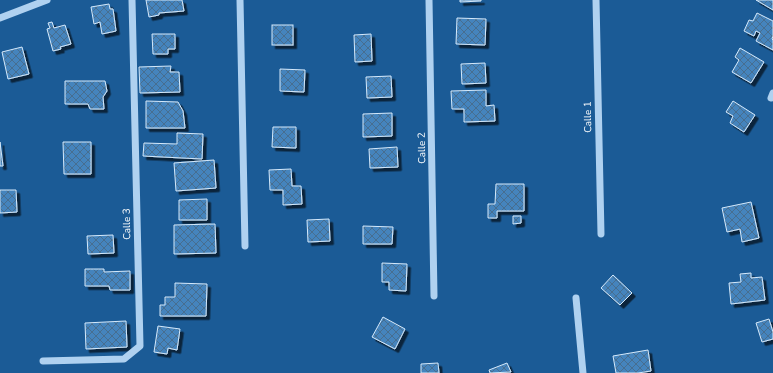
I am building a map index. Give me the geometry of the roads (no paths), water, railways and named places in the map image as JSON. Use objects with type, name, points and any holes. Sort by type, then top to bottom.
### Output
[{"type":"street","points":[[0,18],[47,0]]},
{"type":"street","name":"Calle 3","points":[[43,361],[124,359],[140,346],[132,0]]},
{"type":"street","points":[[240,0],[245,246]]},
{"type":"street","name":"Calle 2","points":[[429,0],[434,296]]},
{"type":"street","name":"Calle 1","points":[[596,0],[601,234]]},
{"type":"street","points":[[576,298],[582,373]]}]
